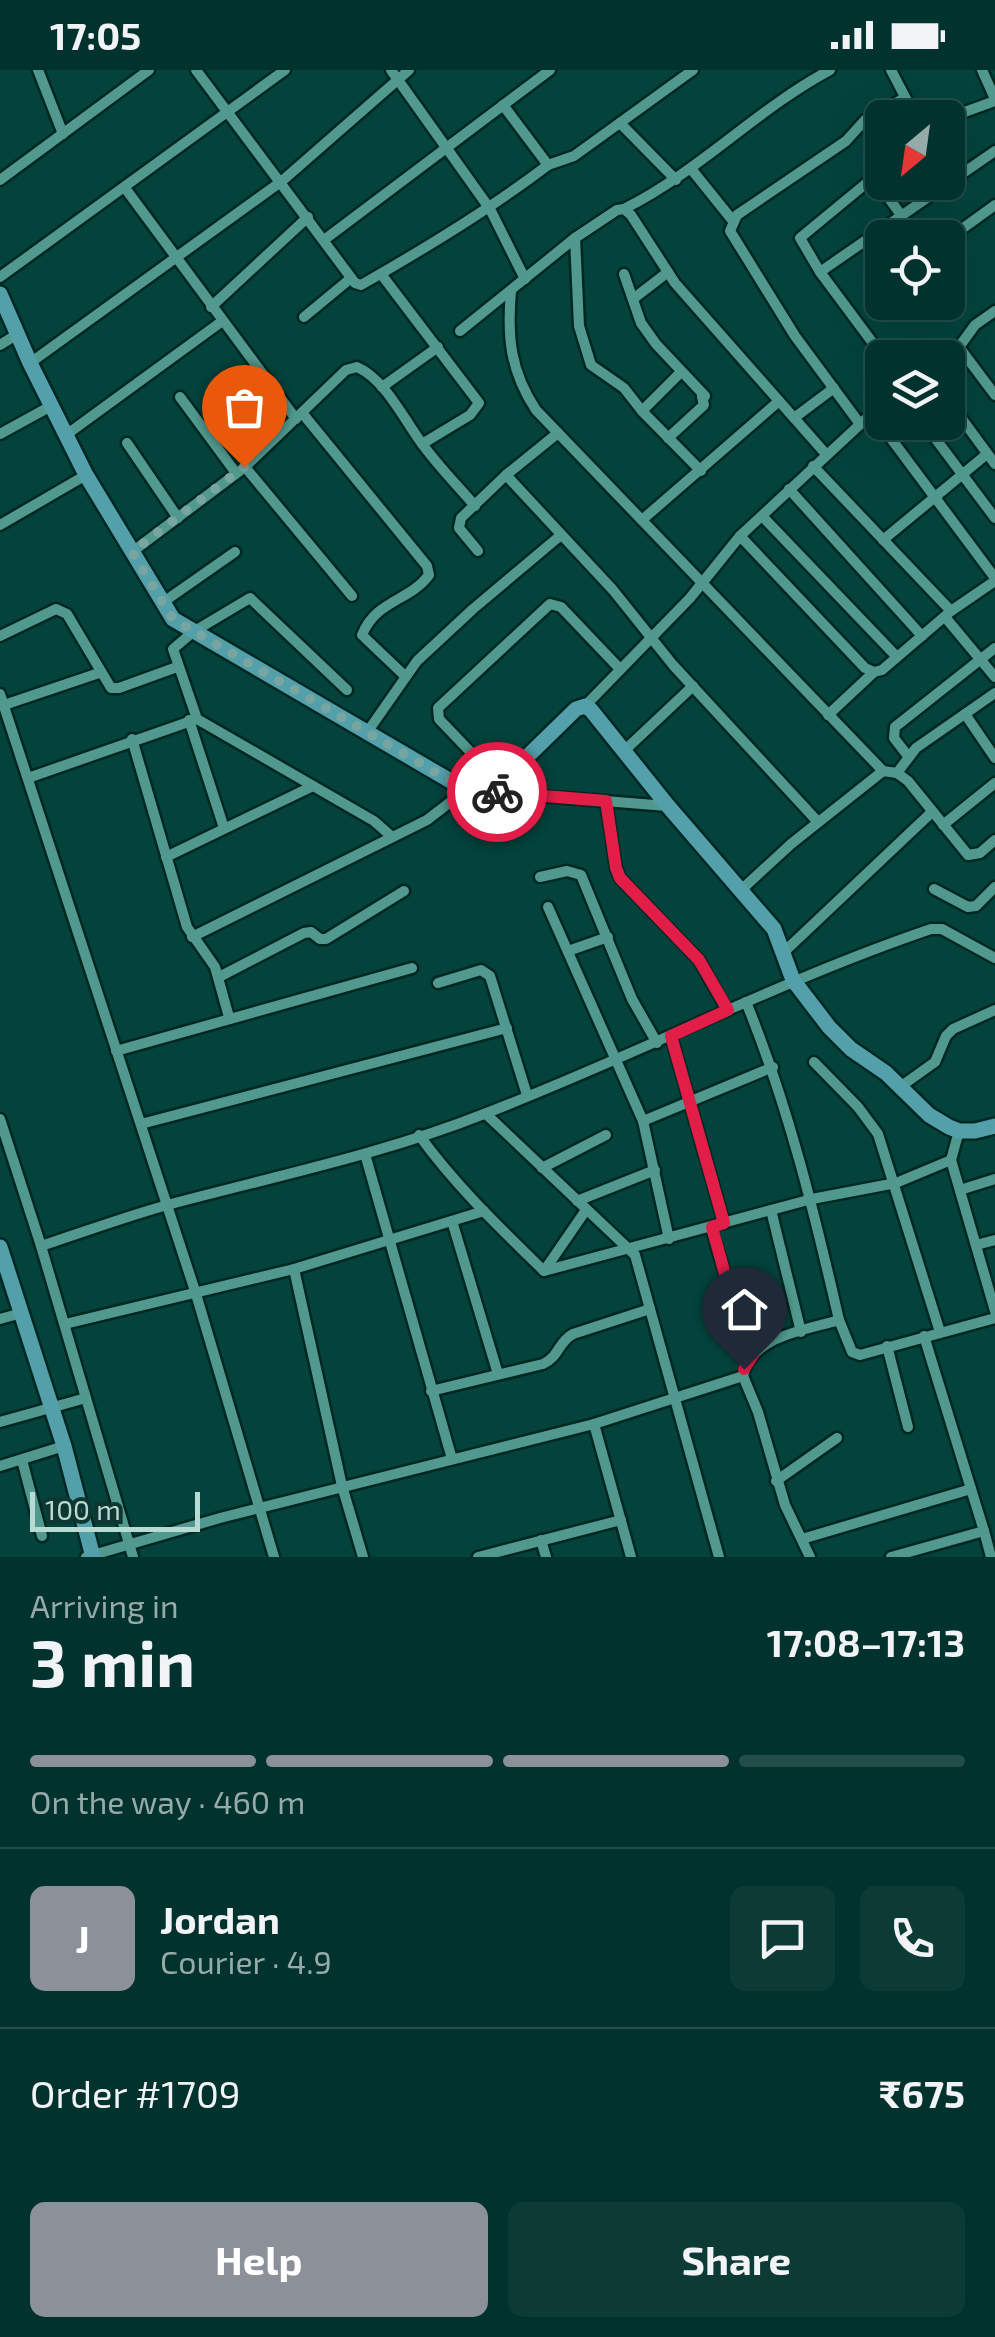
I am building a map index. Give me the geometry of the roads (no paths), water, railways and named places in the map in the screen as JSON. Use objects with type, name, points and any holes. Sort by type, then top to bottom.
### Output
[{"type":"street","points":[[38,70],[63,134]]},
{"type":"street","points":[[0,180],[149,70]]},
{"type":"street","points":[[196,70],[282,181],[350,279],[361,285],[490,209],[548,165],[574,156],[693,70]]},
{"type":"street","points":[[0,277],[285,70]]},
{"type":"street","points":[[30,363],[282,181],[394,75],[409,70]]},
{"type":"street","points":[[324,240],[550,70]]},
{"type":"street","points":[[624,210],[692,170],[808,82],[830,70]]},
{"type":"street","points":[[860,424],[795,336],[730,231],[732,221],[846,141],[865,120],[905,98],[891,70]]},
{"type":"street","points":[[965,111],[995,100],[982,70]]},
{"type":"street","points":[[394,75],[490,209],[525,279]]},
{"type":"street","points":[[503,105],[548,165]]},
{"type":"street","points":[[620,123],[676,180]]},
{"type":"street","points":[[820,272],[995,151]]},
{"type":"street","points":[[692,170],[732,221]]},
{"type":"street","points":[[871,340],[800,238],[869,181],[878,183],[901,215]]},
{"type":"street","points":[[125,188],[221,322],[427,566],[429,576],[424,582],[384,606],[370,619],[362,635],[404,676]]},
{"type":"street","points":[[965,227],[995,205]]},
{"type":"street","points":[[460,332],[575,238],[617,210],[624,210],[631,214],[668,272],[825,454]]},
{"type":"street","points":[[211,307],[308,217]]},
{"type":"street","points":[[575,238],[579,326],[594,369],[624,388],[701,471]]},
{"type":"street","points":[[633,299],[668,272]]},
{"type":"street","points":[[381,274],[479,403],[470,416],[422,444]]},
{"type":"street","points":[[624,274],[641,323],[705,396],[704,405],[668,438]]},
{"type":"street","points":[[304,317],[350,279]]},
{"type":"street","points":[[510,291],[511,359],[521,388],[536,410],[883,772],[908,781],[968,856],[995,840]]},
{"type":"street","points":[[0,294],[16,335],[86,475],[173,619],[466,790],[496,788],[668,806]]},
{"type":"street","points":[[964,340],[995,311]]},
{"type":"street","points":[[66,435],[221,322]]},
{"type":"street","points":[[0,344],[16,335]]},
{"type":"street","points":[[382,388],[438,347]]},
{"type":"street","points":[[965,355],[995,395]]},
{"type":"street","points":[[132,552],[240,470],[346,370],[357,367],[367,371],[382,388],[422,444],[476,506]]},
{"type":"street","points":[[642,411],[681,372]]},
{"type":"street","points":[[794,418],[834,388]]},
{"type":"street","points":[[180,396],[352,596]]},
{"type":"street","points":[[642,520],[779,401]]},
{"type":"street","points":[[0,434],[51,406]]},
{"type":"street","points":[[496,788],[576,709],[584,706],[702,582],[740,536],[865,419]]},
{"type":"street","points":[[965,424],[995,464]]},
{"type":"street","points":[[478,551],[458,524],[460,518],[558,433]]},
{"type":"street","points":[[828,715],[874,672],[995,580],[892,440]]},
{"type":"street","points":[[936,440],[995,518]]},
{"type":"street","points":[[127,443],[178,518]]},
{"type":"street","points":[[883,540],[987,454]]},
{"type":"street","points":[[813,466],[948,614],[995,677]]},
{"type":"street","points":[[0,525],[86,475]]},
{"type":"street","points":[[506,475],[818,822]]},
{"type":"street","points":[[789,490],[922,636]]},
{"type":"street","points":[[762,516],[898,656]]},
{"type":"street","points":[[368,732],[404,676],[473,609],[562,535]]},
{"type":"street","points":[[740,536],[865,668],[874,672]]},
{"type":"street","points":[[162,603],[234,552]]},
{"type":"street","points":[[224,828],[173,649],[192,632],[250,598],[347,690]]},
{"type":"street","points":[[496,788],[439,719],[438,708],[550,604],[561,607],[620,668]]},
{"type":"street","points":[[0,636],[50,610],[62,610],[111,688],[176,666]]},
{"type":"street","points":[[908,756],[894,738],[894,727],[995,648]]},
{"type":"street","points":[[100,673],[2,699],[196,1294],[274,1557]]},
{"type":"street","points":[[624,751],[692,686]]},
{"type":"street","points":[[897,774],[908,756],[994,694]]},
{"type":"street","points":[[584,706],[774,929],[804,998],[851,1048],[900,1086],[928,1114],[960,1131],[995,1126]]},
{"type":"street","points":[[965,714],[995,758]]},
{"type":"street","points":[[28,778],[193,719],[374,821],[391,836]]},
{"type":"street","points":[[132,739],[192,937],[219,977],[230,1016]]},
{"type":"street","points":[[741,890],[818,822],[883,772]]},
{"type":"street","points":[[942,825],[995,782]]},
{"type":"street","points":[[166,857],[313,786]]},
{"type":"street","points":[[192,937],[440,812],[466,790]]},
{"type":"street","points":[[606,801],[620,878],[699,960],[728,1010]]},
{"type":"street","points":[[784,951],[932,812]]},
{"type":"street","points":[[540,876],[567,870],[581,875],[632,999],[657,1042]]},
{"type":"street","points":[[934,888],[968,907],[976,906],[995,887]]},
{"type":"street","points":[[219,977],[304,933],[326,939],[404,891]]},
{"type":"street","points":[[548,907],[643,1121],[669,1239]]},
{"type":"street","points":[[42,1246],[166,1206],[365,1154],[486,1114],[841,960],[931,929],[942,929],[995,958]]},
{"type":"street","points":[[568,951],[608,937]]},
{"type":"street","points":[[116,1050],[412,968]]},
{"type":"street","points":[[438,984],[481,970],[487,972],[527,1095]]},
{"type":"street","points":[[746,1002],[773,1067],[812,1198],[839,1320],[852,1352],[860,1354],[995,1315],[951,1160],[960,1131]]},
{"type":"street","points":[[900,1086],[935,1062],[946,1036],[953,1030],[995,1010]]},
{"type":"street","points":[[141,1124],[506,1028]]},
{"type":"street","points":[[671,1036],[724,1223]]},
{"type":"street","points":[[814,1062],[870,1123],[884,1146],[940,1332]]},
{"type":"street","points":[[643,1121],[773,1067]]},
{"type":"street","points":[[486,1114],[635,1255],[720,1557]]},
{"type":"street","points":[[0,1119],[42,1246],[131,1551]]},
{"type":"street","points":[[542,1168],[606,1135]]},
{"type":"street","points":[[419,1136],[433,1156],[544,1271]]},
{"type":"street","points":[[365,1154],[452,1459]]},
{"type":"street","points":[[544,1271],[812,1198],[896,1183],[951,1160]]},
{"type":"street","points":[[544,1271],[581,1205],[654,1170]]},
{"type":"street","points":[[960,1190],[995,1179]]},
{"type":"street","points":[[771,1210],[802,1332]]},
{"type":"street","points":[[65,1324],[294,1269],[484,1211]]},
{"type":"street","points":[[452,1221],[498,1374]]},
{"type":"street","points":[[712,1227],[740,1329],[753,1355]]},
{"type":"street","points":[[976,1246],[995,1240]]},
{"type":"street","points":[[0,1247],[64,1446],[90,1556],[131,1551],[261,1508],[594,1424],[743,1376]]},
{"type":"street","points":[[294,1269],[342,1486],[363,1557]]},
{"type":"street","points":[[432,1390],[543,1364],[556,1357],[564,1339],[573,1334],[650,1310]]},
{"type":"street","points":[[0,1319],[22,1313]]},
{"type":"street","points":[[810,1557],[776,1481],[758,1412],[743,1376],[762,1346],[839,1320]]},
{"type":"street","points":[[924,1336],[991,1557]]},
{"type":"street","points":[[887,1346],[908,1427]]},
{"type":"street","points":[[0,1422],[86,1398]]},
{"type":"street","points":[[594,1424],[631,1557]]},
{"type":"street","points":[[776,1481],[837,1438]]},
{"type":"street","points":[[0,1466],[64,1446]]},
{"type":"street","points":[[22,1460],[42,1536]]},
{"type":"street","points":[[802,1539],[971,1489]]},
{"type":"street","points":[[478,1557],[621,1520]]},
{"type":"street","points":[[891,1557],[984,1531]]},
{"type":"street","points":[[541,1540],[546,1557]]}]
